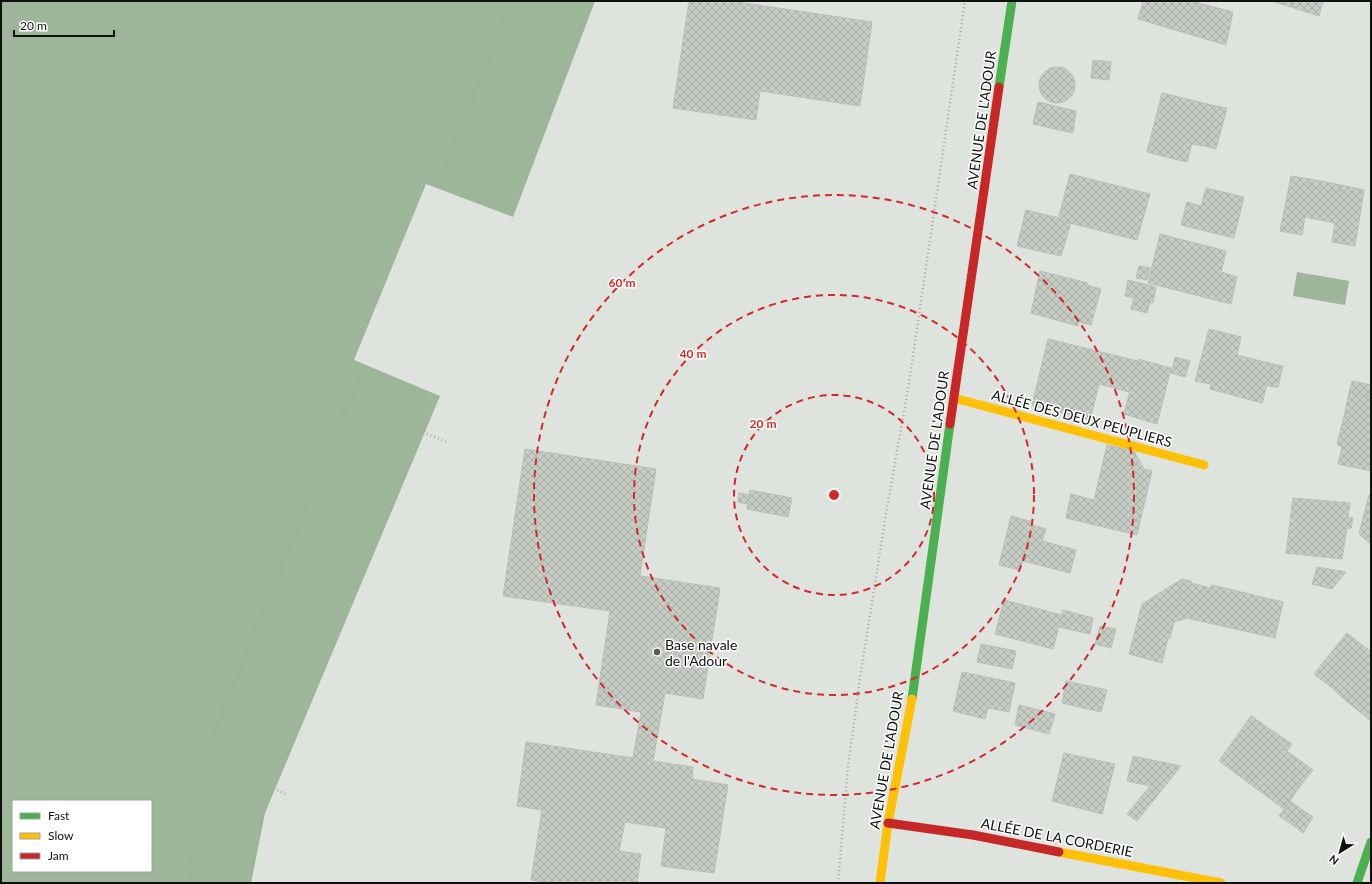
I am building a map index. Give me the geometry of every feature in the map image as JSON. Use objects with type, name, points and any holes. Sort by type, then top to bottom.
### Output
[{"type":"main road","name":"AVENUE DE L'ADOUR","points":[[880,883],[888,823],[914,687],[954,398],[1012,1]]},
{"type":"main road","name":"ALLÉE DES DEUX PEUPLIERS","points":[[954,398],[1204,464]]},
{"type":"main road","name":"ALLÉE DE LA CORDERIE","points":[[888,823],[969,834],[1220,883]]},
{"type":"main road","points":[[1357,883],[1371,842]]},
{"type":"path","points":[[440,178],[512,1]]},
{"type":"path","points":[[838,883],[848,767],[860,678],[910,375],[965,1]]},
{"type":"path","points":[[198,772],[360,375]]},
{"type":"path","points":[[349,402],[447,442]]},
{"type":"path","points":[[203,760],[286,794]]},
{"type":"path","points":[[188,883],[192,861]]},
{"type":"shaded area","points":[[1,1],[595,1],[513,217],[426,184],[354,360],[440,396],[265,813],[251,883],[1,883]]},
{"type":"shaded area","points":[[1297,272],[1349,281],[1345,305],[1293,296]]},
{"type":"building","points":[[689,1],[731,1],[872,22],[860,106],[760,91],[756,120],[673,108]]},
{"type":"building","points":[[1143,1],[1191,1],[1233,12],[1226,45],[1138,19]]},
{"type":"building","points":[[1272,1],[1323,1],[1319,16]]},
{"type":"building","points":[[1093,60],[1111,62],[1109,80],[1091,78]]},
{"type":"building","points":[[1061,67],[1070,72],[1074,78],[1074,92],[1070,98],[1061,103],[1053,103],[1044,98],[1040,92],[1039,81],[1044,72],[1050,68]]},
{"type":"building","points":[[1162,93],[1216,106],[1205,146],[1192,144],[1187,162],[1147,152]]},
{"type":"building","points":[[1038,102],[1076,111],[1073,133],[1033,124]]},
{"type":"building","points":[[1216,106],[1227,108],[1216,149],[1205,146]]},
{"type":"building","points":[[1070,174],[1150,194],[1137,240],[1058,220]]},
{"type":"building","points":[[1291,176],[1310,179],[1308,186],[1340,192],[1341,185],[1364,190],[1355,246],[1332,242],[1335,223],[1305,217],[1302,235],[1280,231]]},
{"type":"building","points":[[1310,179],[1341,185],[1340,192],[1308,186]]},
{"type":"building","points":[[1206,188],[1244,197],[1234,238],[1181,225],[1187,202],[1201,206]]},
{"type":"building","points":[[1026,210],[1059,218],[1058,220],[1071,223],[1061,256],[1017,246]]},
{"type":"building","points":[[1160,234],[1226,251],[1221,272],[1237,277],[1231,304],[1148,283]]},
{"type":"building","points":[[1139,266],[1150,268],[1147,280],[1136,278]]},
{"type":"building","points":[[1040,271],[1088,283],[1087,285],[1101,289],[1091,325],[1079,322],[1078,326],[1031,313]]},
{"type":"building","points":[[1128,280],[1156,287],[1153,303],[1125,296]]},
{"type":"building","points":[[1134,298],[1150,302],[1147,313],[1131,309]]},
{"type":"building","points":[[1209,329],[1241,337],[1237,355],[1273,364],[1262,403],[1210,389],[1211,384],[1195,381]]},
{"type":"building","points":[[1048,339],[1138,361],[1129,392],[1099,384],[1090,420],[1032,405]]},
{"type":"building","points":[[1175,357],[1190,361],[1185,377],[1171,373]]},
{"type":"building","points":[[1138,359],[1171,368],[1157,424],[1124,414]]},
{"type":"building","points":[[1273,364],[1283,366],[1278,387],[1268,386]]},
{"type":"building","points":[[1352,381],[1371,385],[1371,397],[1349,392]]},
{"type":"building","points":[[1349,392],[1371,397],[1371,471],[1338,464],[1342,447],[1337,444],[1341,428],[1346,430],[1350,413],[1345,412]]},
{"type":"building","points":[[1345,412],[1350,413],[1346,430],[1341,428]]},
{"type":"building","points":[[1107,445],[1134,451],[1144,469],[1152,471],[1137,535],[1066,518],[1071,494],[1094,500]]},
{"type":"building","name":"Base navale de l'Adour","points":[[525,449],[656,469],[640,576],[720,588],[703,699],[665,693],[653,761],[693,767],[692,779],[728,785],[714,873],[661,866],[666,828],[625,822],[619,851],[641,854],[637,883],[552,883],[531,880],[542,810],[517,806],[526,742],[633,758],[641,712],[596,705],[610,611],[503,596]]},
{"type":"building","points":[[750,490],[792,498],[788,517],[747,509]]},
{"type":"building","points":[[739,493],[750,495],[747,504],[738,502]]},
{"type":"building","points":[[1369,495],[1371,495],[1370,543],[1359,534]]},
{"type":"building","points":[[1293,498],[1350,503],[1348,517],[1353,518],[1351,528],[1347,528],[1342,559],[1286,553]]},
{"type":"building","points":[[1011,516],[1033,522],[1020,570],[999,565]]},
{"type":"building","points":[[1033,525],[1046,529],[1042,541],[1076,550],[1070,573],[1023,561]]},
{"type":"building","points":[[1317,567],[1346,572],[1332,589],[1312,584]]},
{"type":"building","points":[[1182,579],[1210,588],[1212,585],[1283,602],[1275,638],[1187,618],[1174,622],[1170,638],[1168,638],[1162,663],[1129,654],[1142,604],[1160,608],[1159,610],[1166,612],[1167,609],[1178,605]]},
{"type":"building","points":[[1182,579],[1178,605],[1167,609],[1166,612],[1159,610],[1160,608],[1142,604]]},
{"type":"building","points":[[1004,600],[1062,615],[1053,649],[995,634]]},
{"type":"building","points":[[1063,610],[1093,618],[1090,634],[1059,627]]},
{"type":"building","points":[[1100,626],[1116,629],[1111,648],[1095,644]]},
{"type":"building","points":[[1347,633],[1371,652],[1371,721],[1345,700],[1351,693],[1335,680],[1331,687],[1314,674]]},
{"type":"building","points":[[981,644],[1016,651],[1012,669],[977,662]]},
{"type":"building","points":[[962,672],[1015,683],[1009,712],[988,708],[985,719],[953,711]]},
{"type":"building","points":[[1335,680],[1351,693],[1345,700],[1331,687]]},
{"type":"building","points":[[1066,681],[1107,690],[1101,712],[1062,703]]},
{"type":"building","points":[[1019,705],[1055,714],[1049,734],[1015,725]]},
{"type":"building","points":[[1251,716],[1289,742],[1283,749],[1301,761],[1291,778],[1301,785],[1289,802],[1251,774],[1246,781],[1219,761]]},
{"type":"building","points":[[1289,742],[1292,744],[1287,751],[1283,749]]},
{"type":"building","points":[[1064,753],[1115,764],[1102,814],[1052,801]]},
{"type":"building","points":[[1133,756],[1181,766],[1137,821],[1127,814],[1150,786],[1127,781]]},
{"type":"building","points":[[1301,761],[1313,770],[1301,785],[1291,778]]},
{"type":"building","points":[[1251,774],[1289,802],[1284,809],[1246,781]]},
{"type":"building","points":[[1290,801],[1304,811],[1294,826],[1279,816]]},
{"type":"building","points":[[1304,811],[1313,817],[1303,833],[1294,826]]},
{"type":"traffic: fast","points":[[999,87],[1012,1]]},
{"type":"traffic: fast","points":[[912,699],[950,424]]},
{"type":"traffic: fast","points":[[1357,883],[1371,842]]},
{"type":"traffic: slow","points":[[954,398],[1204,465]]},
{"type":"traffic: slow","points":[[880,883],[888,823],[912,699]]},
{"type":"traffic: slow","points":[[1059,852],[1221,883]]},
{"type":"traffic: jam","points":[[950,424],[999,87]]},
{"type":"traffic: jam","points":[[888,823],[973,835],[1059,852]]},
{"type":"place","name":"Base navale de l'Adour","points":[[657,652]]}]
